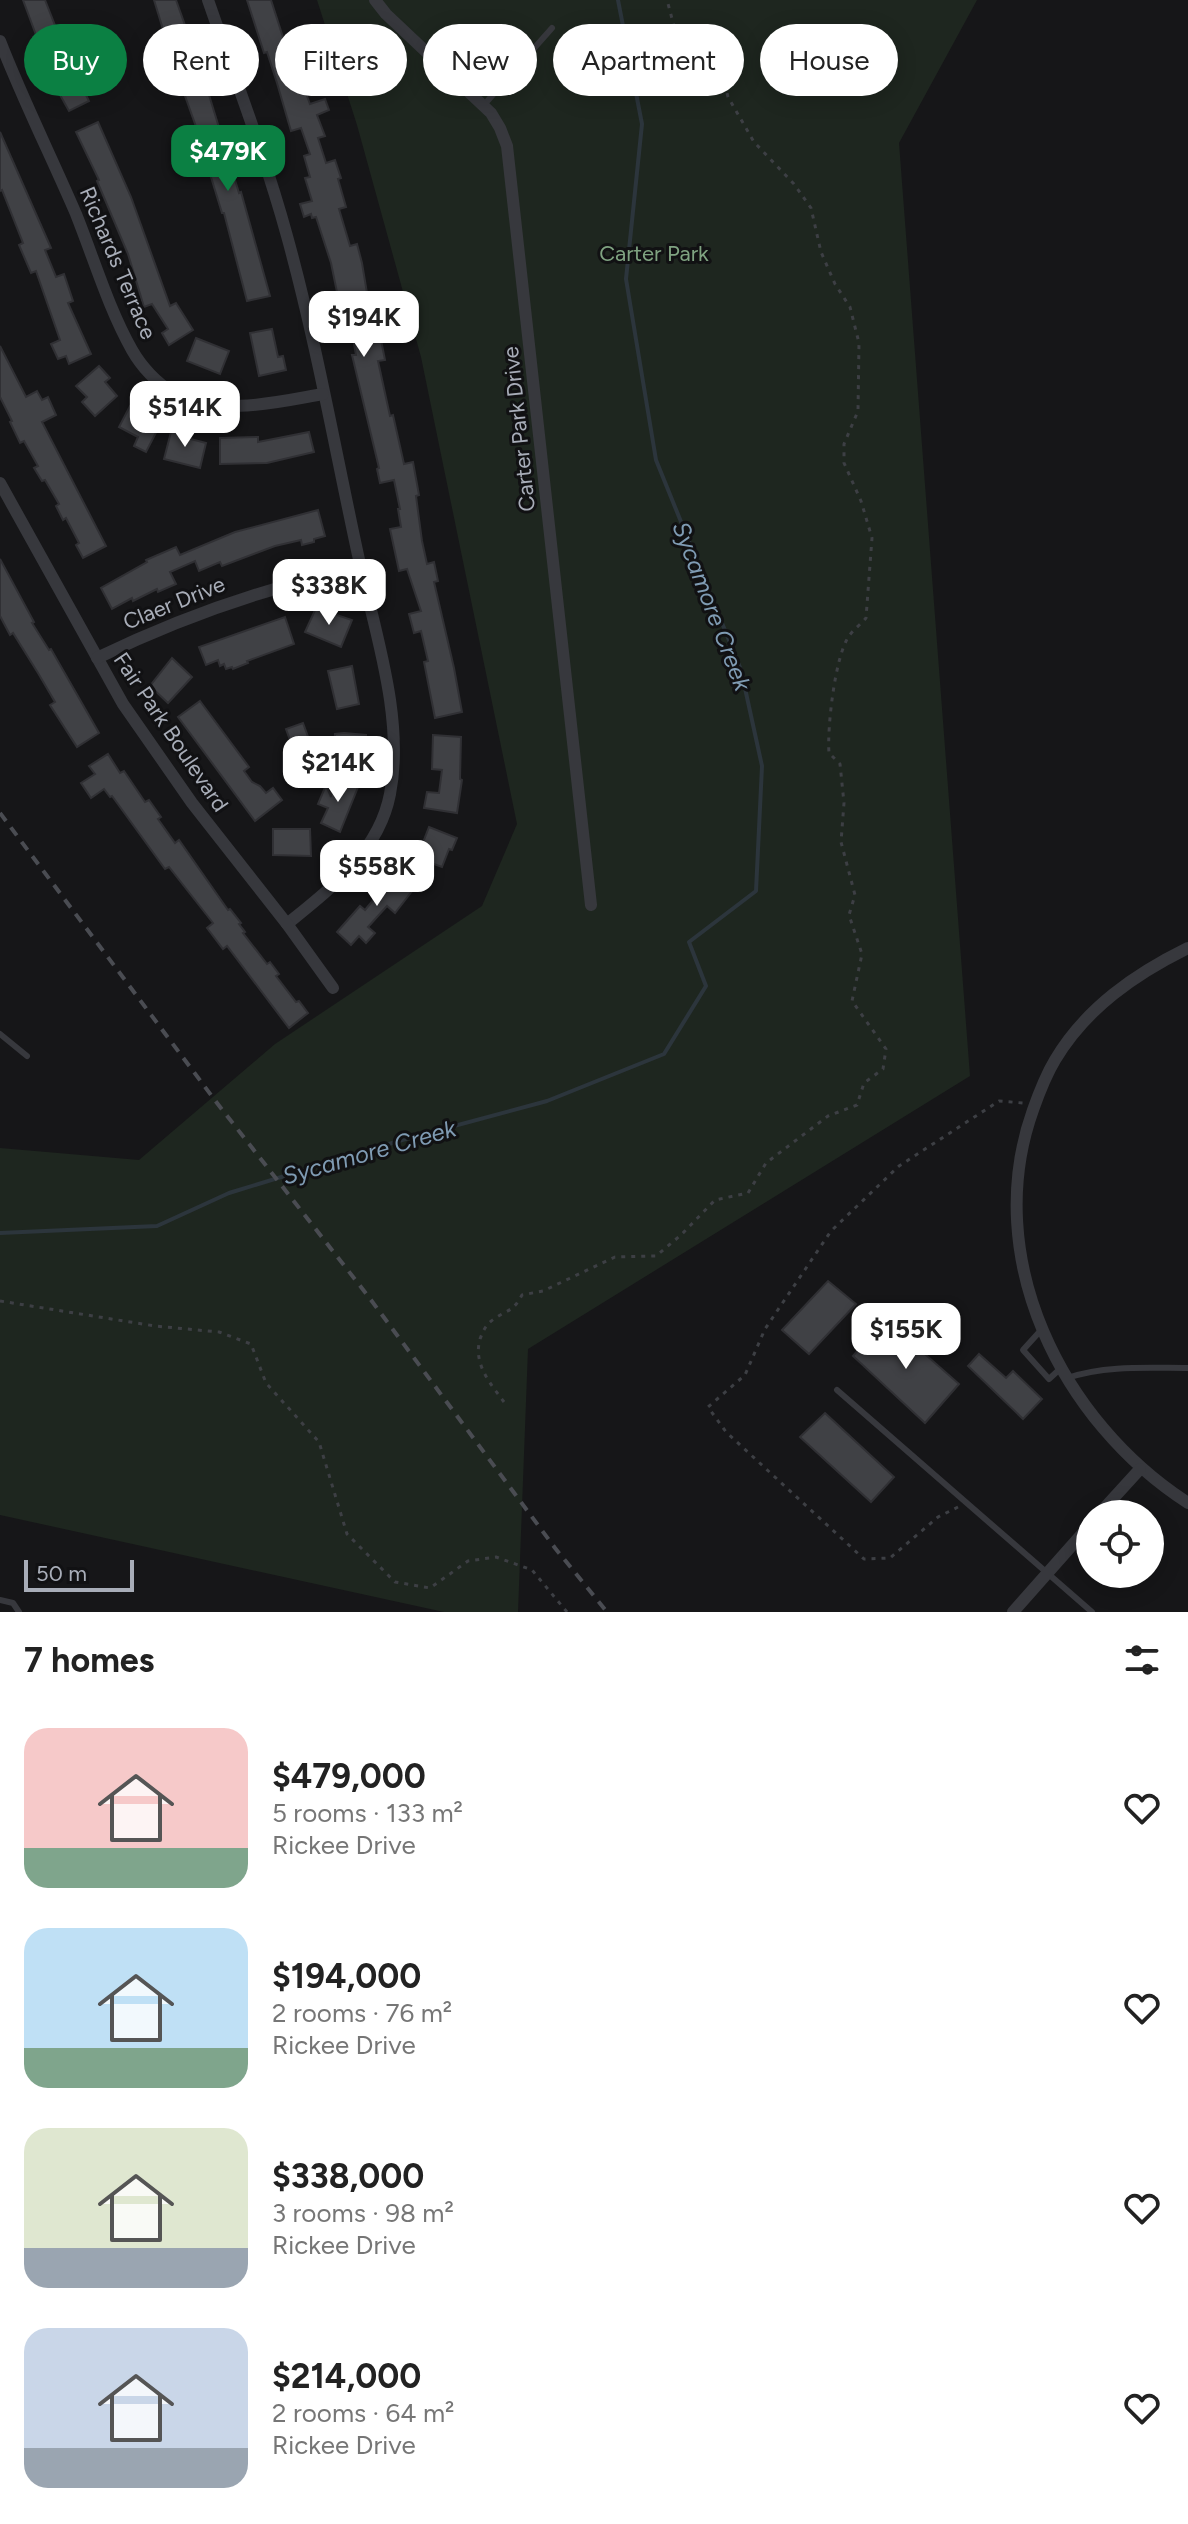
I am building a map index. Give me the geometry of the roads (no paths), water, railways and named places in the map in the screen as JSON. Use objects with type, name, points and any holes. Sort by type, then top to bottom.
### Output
[{"type":"street","points":[[208,0],[286,233],[391,710],[394,759],[390,794],[382,821],[370,843],[334,886],[287,924]]},
{"type":"street","name":"Carter Park Drive","points":[[375,0],[483,106],[500,128],[507,146],[591,905]]},
{"type":"street","name":"Richards Terrace","points":[[0,41],[121,328],[144,367],[171,392],[217,406],[239,408],[323,394]]},
{"type":"street","name":"Fair Park Boulevard","points":[[0,483],[123,704],[333,988]]},
{"type":"street","name":"Claer Drive","points":[[97,658],[161,627],[231,601],[313,577],[361,568]]},
{"type":"street","points":[[1188,948],[1134,978],[1098,1006],[1054,1061],[1026,1129],[1018,1168],[1016,1207],[1019,1248],[1028,1291],[1042,1329],[1064,1373],[1096,1420],[1140,1469],[1188,1503]]},
{"type":"street","points":[[1112,1500],[1140,1469]]},
{"type":"street","points":[[1013,1612],[1076,1541]]},
{"type":"lane","points":[[483,106],[552,28]]},
{"type":"lane","points":[[0,1034],[27,1056]]},
{"type":"lane","points":[[1042,1329],[1023,1350],[1049,1379],[1064,1373],[1115,1368],[1188,1368]]},
{"type":"lane","points":[[837,1390],[1092,1612]]},
{"type":"lane","points":[[0,1600],[13,1603],[19,1612]]},
{"type":"waterway","name":"Sycamore Creek","points":[[0,1233],[157,1226],[229,1193],[402,1140],[547,1101],[664,1054],[706,986],[689,942],[756,891],[762,766],[741,670],[656,460],[626,279],[642,124],[618,0]]},
{"type":"railway","points":[[0,813],[217,1103],[368,1296],[555,1548],[607,1612]]},
{"type":"park label","name":"Carter Park","points":[[654,253]]}]
